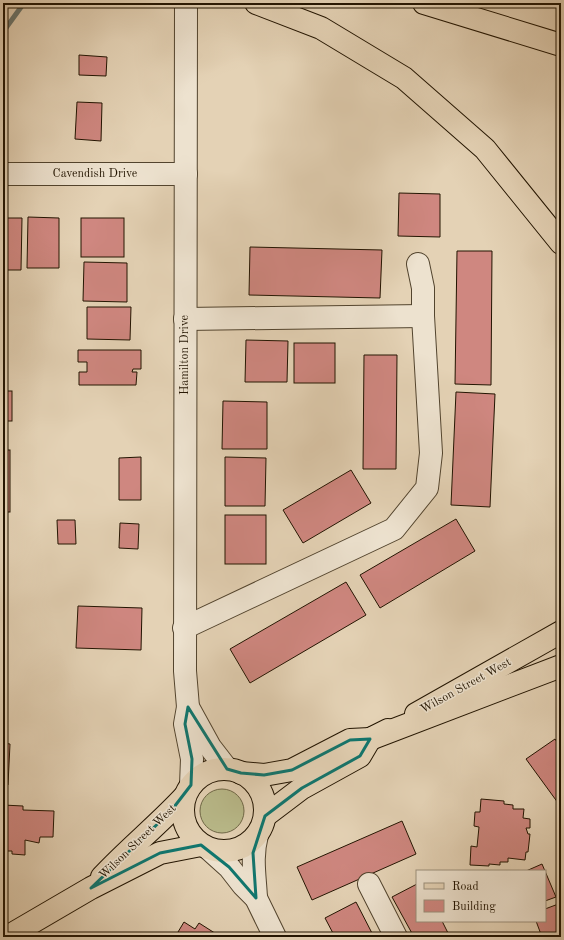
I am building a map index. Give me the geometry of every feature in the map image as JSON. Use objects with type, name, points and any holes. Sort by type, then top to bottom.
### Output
[{"type":"main road","points":[[256,3],[321,28],[404,78],[485,149],[561,243]]},
{"type":"main road","points":[[424,3],[561,45]]},
{"type":"main road","name":"Wilson Street West","points":[[234,771],[264,776],[292,770],[350,740],[370,739],[561,632]]},
{"type":"main road","points":[[370,739],[561,666]]},
{"type":"main road","name":"Wilson Street West","points":[[261,826],[302,788],[360,756],[370,739]]},
{"type":"main road","points":[[213,770],[234,771],[252,780],[260,790],[265,803],[261,826],[247,844],[235,850],[222,852],[205,847],[191,835],[184,824],[182,810],[188,791],[201,776],[213,770]]},
{"type":"main road","name":"Wilson Street West","points":[[91,888],[124,853],[152,830],[188,791]]},
{"type":"main road","name":"Wilson Street West","points":[[7,937],[91,888],[160,853],[205,847]]},
{"type":"street","name":"Hamilton Drive","points":[[186,3],[184,628],[188,707],[185,724],[192,759],[188,791]]},
{"type":"street","name":"Cavendish Drive","points":[[3,174],[186,174]]},
{"type":"street","points":[[184,628],[394,529],[411,510],[426,488],[431,453],[423,316],[423,288],[418,264]]},
{"type":"street","points":[[186,319],[423,316]]},
{"type":"street","name":"Hamilton Drive","points":[[188,707],[210,747],[234,771]]},
{"type":"street","points":[[261,826],[253,853],[252,868],[256,898],[275,937]]},
{"type":"street","points":[[205,847],[229,867],[242,885],[256,898]]},
{"type":"street","points":[[369,884],[396,937]]},
{"type":"highlighted area","points":[[188,707],[227,769],[241,773],[264,775],[292,770],[350,740],[370,739],[360,756],[302,788],[265,816],[253,853],[256,898],[229,867],[201,845],[160,853],[91,888],[171,811],[191,785],[192,759],[185,724]]},
{"type":"green space","points":[[218,789],[226,789],[235,792],[241,798],[244,811],[243,820],[235,830],[226,833],[218,833],[209,830],[203,824],[200,815],[200,807],[203,798],[209,792]]},
{"type":"building","points":[[79,55],[107,57],[106,76],[79,75]]},
{"type":"building","points":[[77,102],[102,103],[101,141],[75,139]]},
{"type":"building","points":[[399,193],[440,194],[440,237],[398,236]]},
{"type":"building","points":[[28,217],[59,218],[59,268],[27,268]]},
{"type":"building","points":[[3,218],[22,218],[21,270],[3,270]]},
{"type":"building","points":[[81,218],[124,218],[124,257],[81,257]]},
{"type":"building","points":[[250,247],[382,250],[380,298],[249,295]]},
{"type":"building","points":[[457,251],[492,251],[491,385],[455,384]]},
{"type":"building","points":[[84,262],[127,263],[127,302],[83,301]]},
{"type":"building","points":[[87,307],[131,307],[130,340],[87,339]]},
{"type":"building","points":[[246,340],[288,341],[287,382],[245,382]]},
{"type":"building","points":[[294,343],[335,343],[335,383],[294,383]]},
{"type":"building","points":[[78,350],[141,350],[141,369],[133,369],[132,372],[137,372],[136,385],[79,385],[79,372],[87,372],[87,362],[78,362]]},
{"type":"building","points":[[364,355],[397,355],[396,469],[363,469]]},
{"type":"building","points":[[3,391],[12,391],[12,421],[3,421]]},
{"type":"building","points":[[456,392],[495,394],[490,507],[451,505]]},
{"type":"building","points":[[223,401],[267,402],[267,449],[222,449]]},
{"type":"building","points":[[3,450],[10,450],[10,512],[3,512]]},
{"type":"building","points":[[141,457],[141,500],[119,500],[119,458]]},
{"type":"building","points":[[225,457],[266,458],[265,506],[225,506]]},
{"type":"building","points":[[351,470],[371,503],[303,543],[283,510]]},
{"type":"building","points":[[225,515],[266,515],[266,564],[225,564]]},
{"type":"building","points":[[456,519],[475,551],[380,608],[360,575]]},
{"type":"building","points":[[57,520],[75,520],[76,544],[58,544]]},
{"type":"building","points":[[120,523],[139,524],[138,549],[119,548]]},
{"type":"building","points":[[346,582],[366,615],[250,683],[230,649]]},
{"type":"building","points":[[78,606],[142,608],[141,650],[76,648]]},
{"type":"building","points":[[555,739],[561,748],[561,807],[526,759]]},
{"type":"building","points":[[3,743],[10,744],[8,785],[3,784]]},
{"type":"building","points":[[481,799],[504,801],[504,804],[513,805],[513,809],[524,809],[523,818],[530,819],[530,828],[526,828],[528,834],[530,834],[528,852],[526,852],[525,860],[508,858],[508,862],[500,862],[500,865],[470,865],[471,846],[477,847],[479,827],[474,826],[475,812],[480,812]]},
{"type":"building","points":[[3,805],[23,806],[23,810],[54,811],[53,837],[40,837],[39,843],[25,840],[25,855],[12,854],[12,851],[3,851]]},
{"type":"building","points":[[402,821],[416,854],[312,900],[297,867]]},
{"type":"building","points":[[542,864],[545,870],[528,870]]},
{"type":"building","points":[[546,873],[556,897],[546,901]]},
{"type":"building","points":[[416,885],[416,922],[442,922],[450,937],[414,937],[392,897]]},
{"type":"building","points":[[356,902],[374,937],[335,937],[325,918]]},
{"type":"building","points":[[561,903],[561,937],[542,937],[536,922],[546,922],[546,909]]},
{"type":"building","points":[[184,922],[195,929],[199,923],[221,937],[175,937]]},
{"type":"waterway","points":[[3,32],[24,3]]}]
